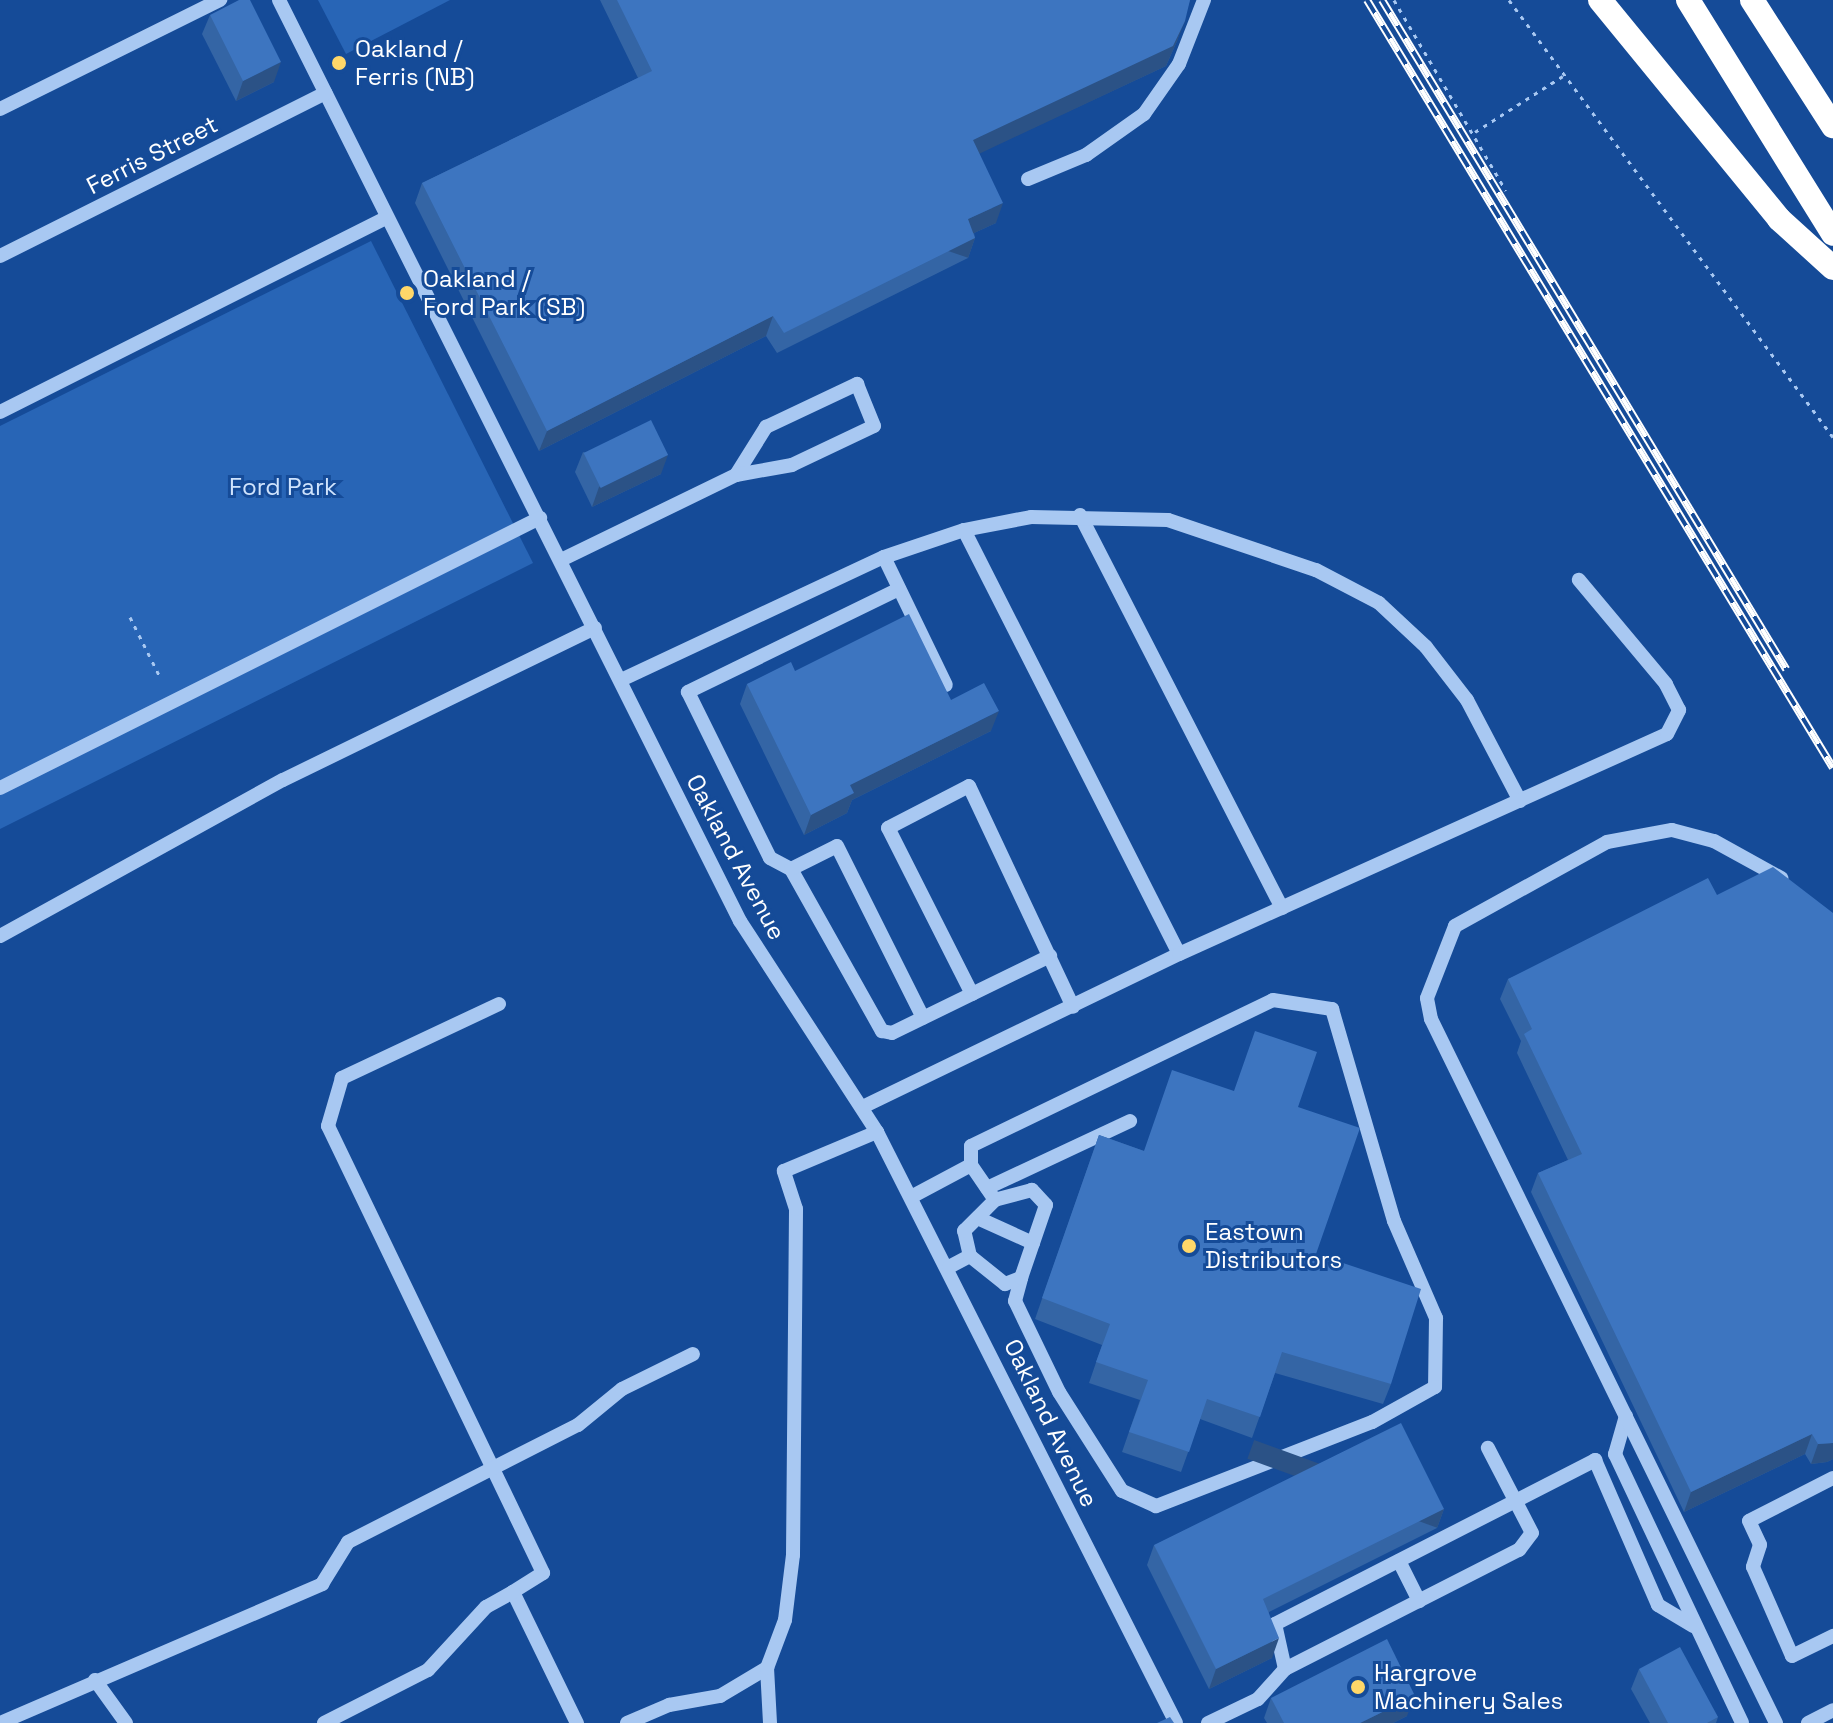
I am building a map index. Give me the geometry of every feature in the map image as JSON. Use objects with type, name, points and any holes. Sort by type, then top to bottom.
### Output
[{"type":"highway","points":[[1600,0],[1779,219],[1833,268]]},
{"type":"highway","points":[[1688,0],[1833,234]]},
{"type":"highway","points":[[1752,0],[1833,126]]},
{"type":"street","points":[[0,109],[220,0]]},
{"type":"street","name":"Oakland Avenue","points":[[279,0],[740,921],[877,1132],[949,1267],[1176,1723]]},
{"type":"street","points":[[1028,179],[1086,155],[1144,114],[1179,64],[1204,0]]},
{"type":"street","name":"Ferris Street","points":[[0,256],[325,93]]},
{"type":"street","points":[[0,412],[387,217]]},
{"type":"street","points":[[561,560],[736,475],[792,465],[874,426],[857,384],[766,427],[736,475]]},
{"type":"street","points":[[1080,515],[1282,908]]},
{"type":"street","points":[[621,680],[884,557],[964,530],[1080,515],[1168,520],[1249,544],[1379,603],[1467,700],[1520,801]]},
{"type":"street","points":[[0,788],[540,518]]},
{"type":"street","points":[[964,530],[1179,954]]},
{"type":"street","points":[[884,557],[946,685]]},
{"type":"street","points":[[863,1107],[1179,954],[1667,734],[1679,710],[1579,580]]},
{"type":"street","points":[[899,589],[688,692],[770,858],[791,869],[876,1025],[892,1033],[1050,956]]},
{"type":"street","points":[[0,936],[283,780],[595,628]]},
{"type":"street","points":[[972,994],[888,828],[969,786],[1073,1007]]},
{"type":"street","points":[[1776,1723],[1431,1019],[1433,971],[1455,926],[1607,842],[1672,830],[1714,841],[1799,891]]},
{"type":"street","points":[[791,869],[837,846],[923,1018]]},
{"type":"street","points":[[1273,1000],[1332,1009],[1359,1083],[1365,1134],[1384,1192],[1436,1318],[1435,1387],[1372,1422],[1156,1506],[1122,1491],[1059,1392],[1019,1313],[1021,1278],[1046,1205],[1032,1190],[991,1194],[971,1165],[971,1146],[1273,1000]]},
{"type":"street","points":[[324,1723],[428,1670],[486,1607],[543,1573],[328,1126],[342,1078],[499,1004]]},
{"type":"street","points":[[1021,1278],[1005,1284],[970,1256],[964,1231],[982,1220],[991,1194],[1130,1121]]},
{"type":"street","points":[[770,1723],[767,1668],[785,1620],[793,1555],[796,1209],[784,1171],[877,1132]]},
{"type":"street","points":[[911,1197],[971,1165]]},
{"type":"street","points":[[982,1220],[1033,1243]]},
{"type":"street","points":[[949,1267],[970,1256]]},
{"type":"street","points":[[0,1723],[322,1584],[348,1542],[490,1466],[578,1425],[622,1389],[693,1354]]},
{"type":"street","points":[[1626,1416],[1615,1454],[1693,1626],[1742,1723]]},
{"type":"street","points":[[1208,1723],[1258,1699],[1285,1669],[1519,1550],[1532,1533],[1488,1448]]},
{"type":"street","points":[[1285,1669],[1275,1624],[1595,1460],[1658,1605],[1693,1626]]},
{"type":"street","points":[[1833,1478],[1749,1521],[1760,1545],[1753,1567],[1792,1656],[1833,1636]]},
{"type":"street","points":[[1399,1561],[1419,1601]]},
{"type":"street","points":[[513,1592],[577,1723]]},
{"type":"street","points":[[627,1723],[720,1696],[767,1668]]},
{"type":"street","points":[[95,1680],[126,1723]]},
{"type":"street","points":[[1808,1723],[1833,1710]]},
{"type":"path","points":[[1394,0],[1506,191]]},
{"type":"path","points":[[1509,0],[1833,437]]},
{"type":"path","points":[[1474,133],[1563,76]]},
{"type":"path","points":[[130,617],[160,677]]},
{"type":"green space","points":[[318,0],[450,0],[346,54]]},
{"type":"green space","name":"Ford Park","points":[[371,241],[533,563],[0,829],[0,426]]},
{"type":"building","points":[[239,0],[250,0],[281,62],[243,81],[210,15]]},
{"type":"building","points":[[617,0],[1190,0],[1185,21],[1173,46],[973,140],[1003,203],[968,219],[975,238],[784,333],[773,316],[547,431],[422,183],[652,71]]},
{"type":"building","points":[[651,420],[668,455],[601,488],[584,453]]},
{"type":"building","points":[[909,614],[951,700],[984,683],[999,711],[850,785],[854,793],[811,815],[747,684],[791,662],[795,671]]},
{"type":"building","points":[[1773,867],[1833,913],[1833,1443],[1818,1444],[1812,1434],[1691,1492],[1538,1173],[1582,1154],[1524,1034],[1532,1029],[1508,979],[1708,878],[1717,895]]},
{"type":"building","name":"Eastown Distributors","points":[[1255,1031],[1317,1052],[1298,1107],[1360,1128],[1316,1254],[1421,1289],[1391,1384],[1282,1352],[1260,1417],[1207,1399],[1189,1452],[1129,1432],[1148,1380],[1096,1362],[1110,1324],[1042,1298],[1099,1135],[1144,1151],[1172,1070],[1234,1091]]},
{"type":"building","points":[[1401,1423],[1444,1509],[1263,1599],[1279,1638],[1216,1669],[1154,1545]]},
{"type":"building","points":[[1387,1639],[1415,1696],[1360,1723],[1284,1723],[1271,1698]]},
{"type":"building","points":[[1680,1647],[1718,1717],[1707,1723],[1668,1723],[1639,1669]]},
{"type":"building","points":[[1170,1717],[1174,1723],[1157,1723]]},
{"type":"railway","points":[[1367,0],[1833,768]]},
{"type":"railway","points":[[1382,0],[1786,669]]},
{"type":"place","name":"Oakland / Ferris (NB)","points":[[339,63]]},
{"type":"place","name":"Oakland / Ford Park (SB)","points":[[407,293]]},
{"type":"place","name":"Eastown Distributors","points":[[1189,1246]]},
{"type":"place","name":"Hargrove Machinery Sales","points":[[1358,1687]]}]
